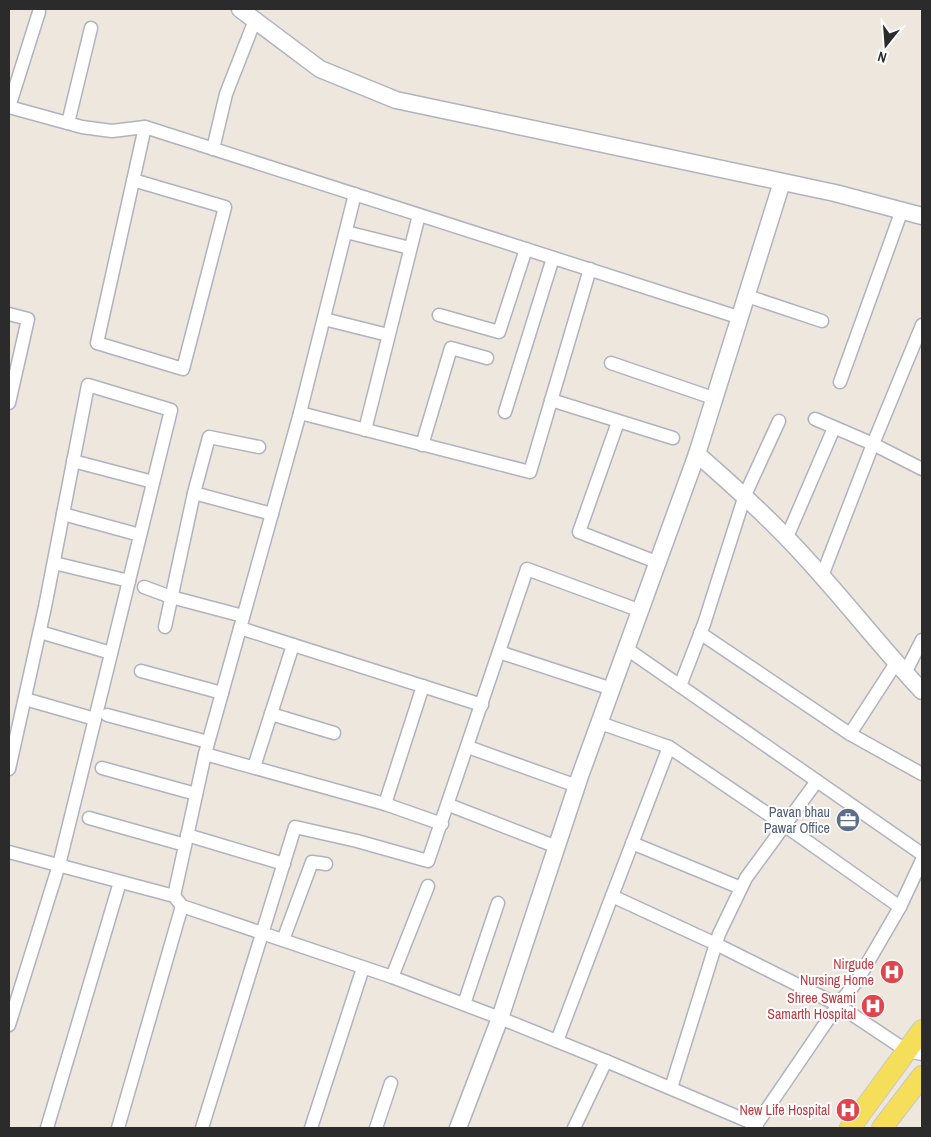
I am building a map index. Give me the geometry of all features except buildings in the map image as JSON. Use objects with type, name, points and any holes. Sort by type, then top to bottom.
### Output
[{"type":"main road","points":[[850,1128],[915,1052],[922,1030]]},
{"type":"main road","points":[[882,1128],[922,1076]]},
{"type":"street","points":[[240,9],[320,70],[396,100],[835,193],[922,216]]},
{"type":"street","points":[[39,12],[9,107],[68,124],[112,131],[145,127],[741,318]]},
{"type":"street","points":[[213,149],[226,94],[255,20]]},
{"type":"street","points":[[68,124],[91,28]]},
{"type":"street","points":[[133,180],[225,207],[183,369],[97,343],[133,180],[145,127]]},
{"type":"street","points":[[458,1128],[500,1018],[577,786],[698,454],[782,182]]},
{"type":"street","points":[[118,1128],[178,901],[186,840],[207,748],[300,413],[355,194]]},
{"type":"street","points":[[840,382],[902,210]]},
{"type":"street","points":[[364,430],[419,215]]},
{"type":"street","points":[[346,232],[410,248]]},
{"type":"street","points":[[439,315],[499,332],[526,249]]},
{"type":"street","points":[[505,412],[553,258]]},
{"type":"street","points":[[300,413],[530,472],[590,269]]},
{"type":"street","points":[[747,296],[822,321]]},
{"type":"street","points":[[9,314],[28,319],[9,403]]},
{"type":"street","points":[[324,319],[388,335]]},
{"type":"street","points":[[822,576],[922,325]]},
{"type":"street","points":[[422,445],[451,348],[487,358]]},
{"type":"street","points":[[611,363],[716,399]]},
{"type":"street","points":[[9,769],[40,632],[88,385],[171,410],[111,653],[101,717],[59,865],[9,1026]]},
{"type":"street","points":[[551,400],[672,438]]},
{"type":"street","points":[[815,419],[873,444],[922,469]]},
{"type":"street","points":[[680,686],[700,632],[745,495],[779,421]]},
{"type":"street","points":[[618,422],[579,532],[659,563]]},
{"type":"street","points":[[787,537],[834,428]]},
{"type":"street","points":[[165,627],[194,493],[209,437],[259,447]]},
{"type":"street","points":[[698,454],[745,495],[787,537],[900,668],[922,690]]},
{"type":"street","points":[[73,461],[153,482]]},
{"type":"street","points":[[194,493],[272,514]]},
{"type":"street","points":[[63,514],[140,535]]},
{"type":"street","points":[[54,563],[129,581]]},
{"type":"street","points":[[202,1128],[295,828],[358,841],[428,861],[449,805],[527,569],[641,611]]},
{"type":"street","points":[[144,587],[242,622],[292,645],[482,704]]},
{"type":"street","points":[[40,632],[111,653]]},
{"type":"street","points":[[700,632],[850,734],[922,774]]},
{"type":"street","points":[[850,734],[922,640]]},
{"type":"street","points":[[254,767],[292,645]]},
{"type":"street","points":[[627,649],[922,854]]},
{"type":"street","points":[[499,652],[612,689]]},
{"type":"street","points":[[140,671],[222,693]]},
{"type":"street","points":[[385,804],[423,686]]},
{"type":"street","points":[[24,699],[101,717],[207,748],[254,767],[385,804],[442,824]]},
{"type":"street","points":[[271,714],[334,733]]},
{"type":"street","points":[[600,723],[669,747],[784,825],[900,908]]},
{"type":"street","points":[[468,747],[577,786]]},
{"type":"street","points":[[557,1041],[669,747]]},
{"type":"street","points":[[102,768],[196,794]]},
{"type":"street","points":[[671,1088],[716,944],[741,888],[746,878],[817,780]]},
{"type":"street","points":[[449,805],[557,847]]},
{"type":"street","points":[[89,818],[284,864]]},
{"type":"street","points":[[632,843],[741,888]]},
{"type":"street","points":[[9,852],[120,882],[178,901],[263,934],[392,977],[606,1061],[755,1126],[856,981],[900,908],[922,860]]},
{"type":"street","points":[[283,940],[312,862],[326,864]]},
{"type":"street","points":[[47,1128],[120,882]]},
{"type":"street","points":[[392,977],[428,886]]},
{"type":"street","points":[[612,896],[716,944],[838,1005],[915,1052]]},
{"type":"street","points":[[464,1004],[498,903]]},
{"type":"street","points":[[311,1128],[363,968]]},
{"type":"street","points":[[574,1128],[606,1061]]},
{"type":"street","points":[[376,1128],[391,1083]]},
{"type":"place","name":"Pavan bhau Pawar Office","points":[[848,820]]},
{"type":"place","name":"Nirgude Nursing Home","points":[[892,972]]},
{"type":"place","name":"Shree Swami Samarth Hospital","points":[[873,1006]]},
{"type":"place","name":"New Life Hospital","points":[[848,1110]]}]
